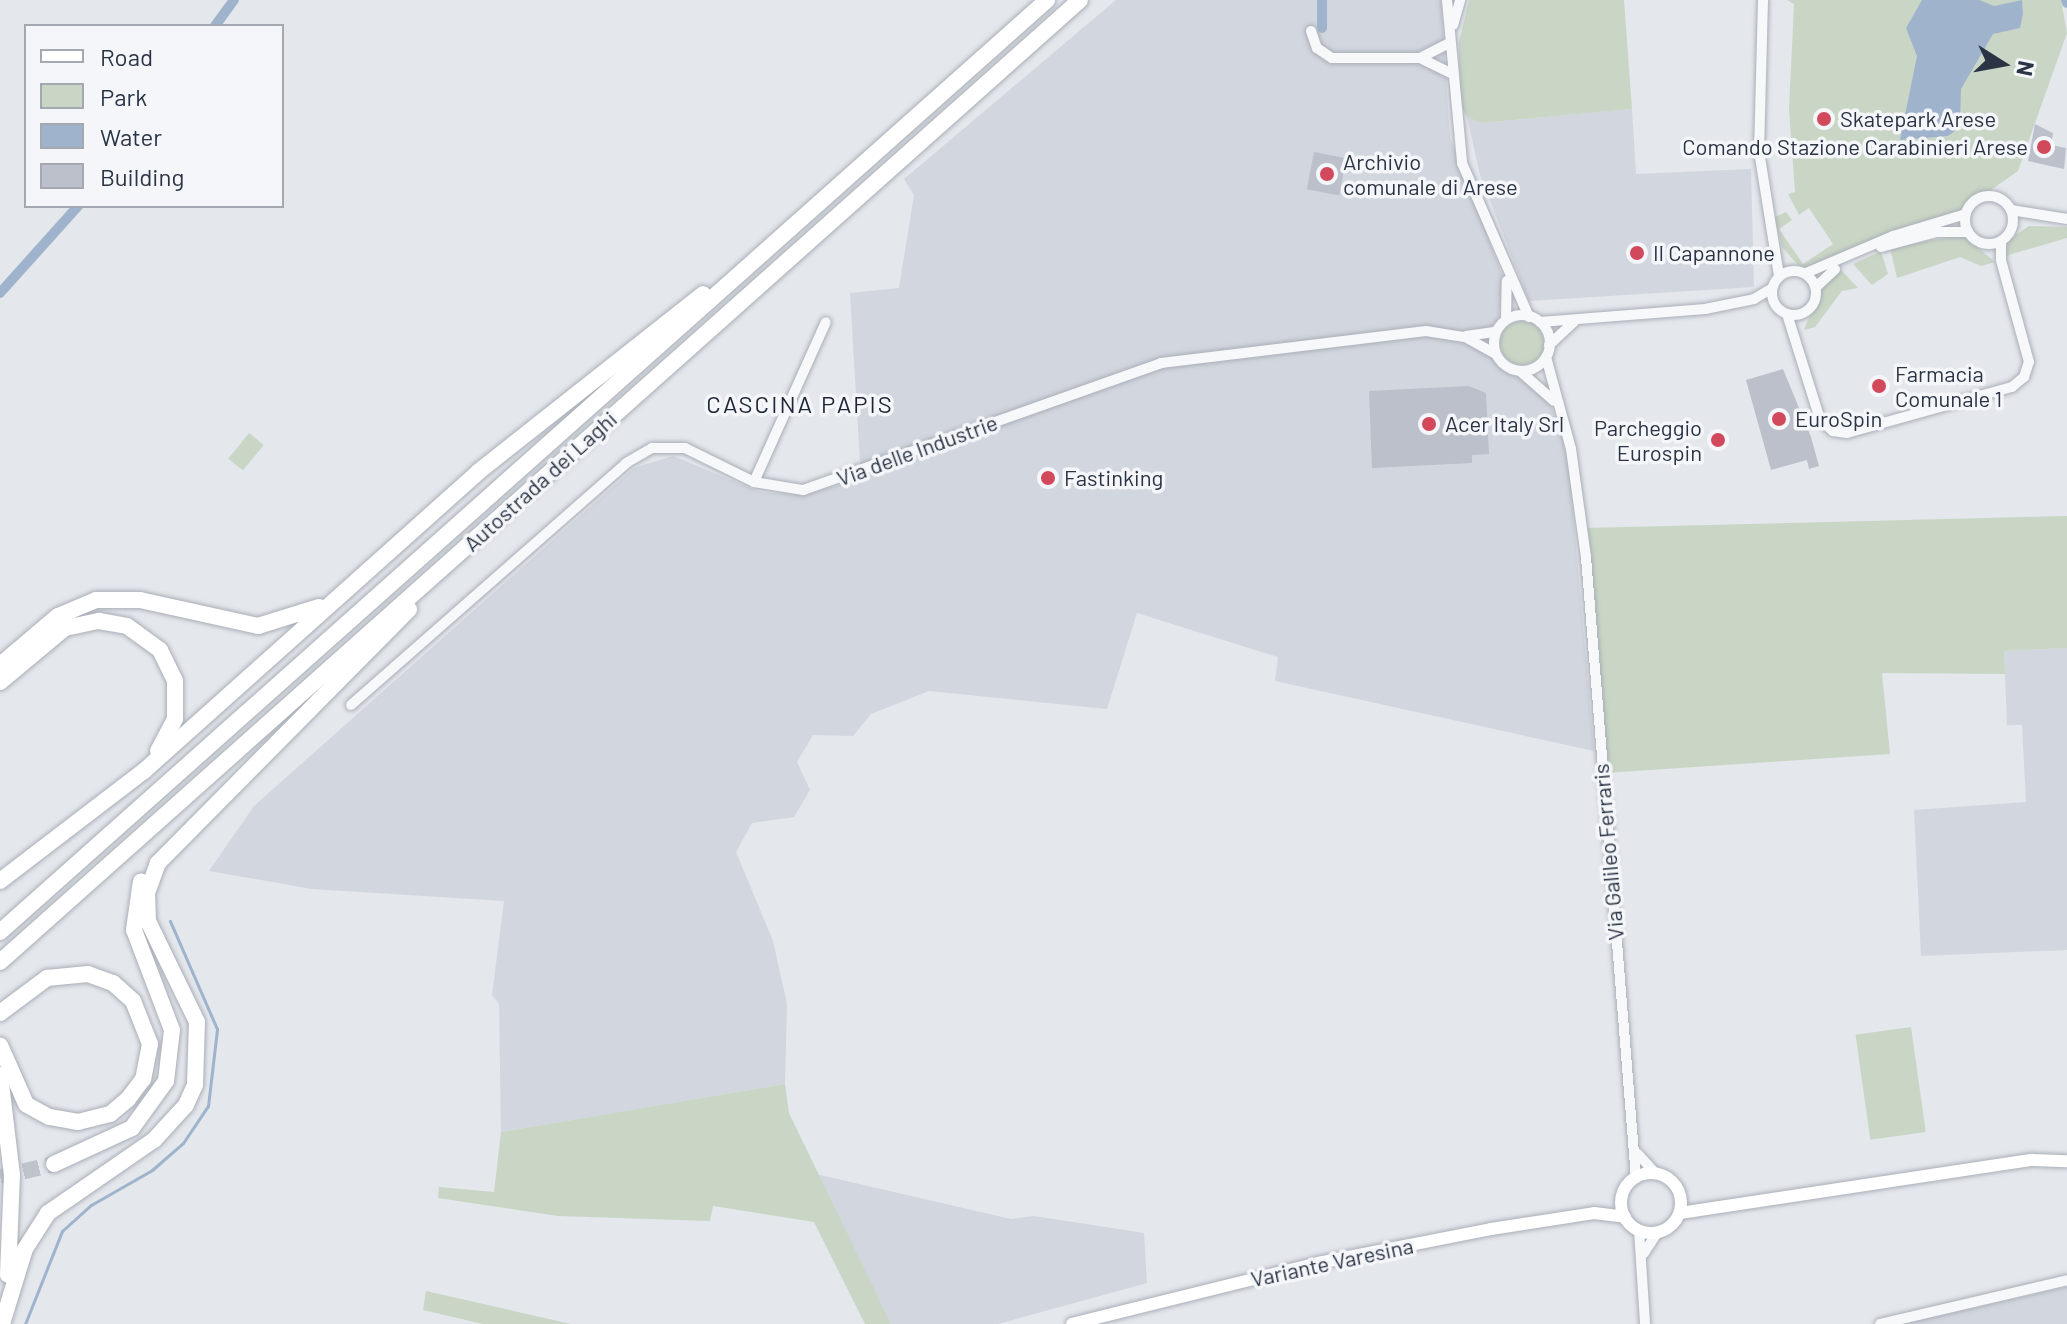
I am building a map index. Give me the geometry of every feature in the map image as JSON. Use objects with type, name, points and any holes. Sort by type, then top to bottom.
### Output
[{"type":"highway","name":"Autostrada dei Laghi","points":[[0,932],[1047,0]]},
{"type":"highway","name":"Autostrada dei Laghi","points":[[0,962],[1080,0]]},
{"type":"highway","points":[[0,665],[51,620],[96,600],[140,600],[240,624],[288,622],[321,606],[658,326],[767,249]]},
{"type":"highway","points":[[0,881],[107,799],[397,543]]},
{"type":"highway","points":[[1,1322],[25,1249],[48,1213],[144,1148],[190,1096],[199,1060],[197,1022],[152,939],[147,893],[164,854],[378,644],[460,553]]},
{"type":"highway","points":[[0,682],[52,636],[78,623],[119,623],[154,643],[175,681],[173,724],[158,751],[107,799]]},
{"type":"highway","points":[[54,1164],[125,1133],[162,1092],[173,1039],[135,940],[137,892],[160,850],[238,779]]},
{"type":"highway","points":[[0,1013],[47,978],[96,976],[138,1008],[150,1044],[136,1090],[110,1114],[89,1121],[59,1120],[33,1108],[14,1088],[1,1060]]},
{"type":"highway","points":[[1,1060],[13,1217],[1,1322]]},
{"type":"main road","points":[[1623,1194],[1625,1217],[1639,1230],[1657,1233],[1680,1213],[1711,1205],[2032,1160],[2067,1161]]},
{"type":"main road","points":[[1636,1178],[1655,1173],[1680,1193],[1711,1205]]},
{"type":"main road","name":"Variante Varesina","points":[[1594,1213],[1623,1194],[1636,1178]]},
{"type":"main road","points":[[1680,1193],[1680,1213]]},
{"type":"main road","name":"Variante Varesina","points":[[1072,1324],[1318,1263],[1594,1213],[1625,1217]]},
{"type":"street","points":[[1447,0],[1451,73],[1462,163],[1507,275],[1549,345]]},
{"type":"street","points":[[1450,43],[1460,0]]},
{"type":"street","points":[[1754,299],[1772,288],[1779,276],[1759,151],[1763,0]]},
{"type":"street","points":[[1311,31],[1317,48],[1332,58],[1420,58],[1451,73]]},
{"type":"street","points":[[1420,58],[1450,43]]},
{"type":"street","points":[[1779,276],[1792,270],[1806,273],[1882,240],[1966,214],[1988,196],[2011,210],[2039,219],[2067,219]]},
{"type":"street","points":[[2011,210],[2011,229]]},
{"type":"street","points":[[1966,214],[1968,232]]},
{"type":"street","points":[[1988,244],[2001,241],[2011,229],[2039,219]]},
{"type":"street","points":[[1795,329],[1801,315],[1815,301],[1816,287],[1829,272],[1884,246],[1937,232],[1968,232],[1988,244],[2001,260]]},
{"type":"street","points":[[1506,320],[1577,319],[1754,299],[1775,304],[1787,314],[1795,329],[1820,419],[1833,431],[1847,433],[2012,387],[2029,362],[2001,260],[2001,241]]},
{"type":"street","points":[[1777,250],[1792,270]]},
{"type":"street","points":[[1806,273],[1816,287]]},
{"type":"street","points":[[1507,275],[1506,320],[1496,332],[1496,354],[1520,371],[1559,408]]},
{"type":"street","points":[[1772,288],[1775,304]]},
{"type":"street","points":[[1787,314],[1801,315]]},
{"type":"street","points":[[1520,371],[1546,357],[1549,345],[1577,319]]},
{"type":"street","points":[[754,482],[826,322]]},
{"type":"street","name":"Via delle Industrie","points":[[351,705],[640,454],[664,446],[685,448],[754,482],[786,490],[818,486],[1161,363],[1413,332],[1465,337],[1496,332]]},
{"type":"street","name":"Via delle Industrie","points":[[1465,337],[1496,354]]},
{"type":"street","name":"Via Galileo Ferraris","points":[[1546,357],[1559,408],[1586,557],[1636,1178]]},
{"type":"street","points":[[1634,1147],[1655,1173]]},
{"type":"street","points":[[1639,1230],[1645,1324]]},
{"type":"street","points":[[1643,1255],[1657,1233]]},
{"type":"street","points":[[1880,1324],[2067,1280]]},
{"type":"street","points":[[1644,1299],[1652,1324]]},
{"type":"shaded area","points":[[1116,0],[1441,0],[1450,137],[1503,277],[1494,358],[1550,403],[1568,454],[1594,751],[1275,681],[1278,657],[1137,613],[1107,709],[929,691],[871,714],[853,736],[813,735],[797,762],[810,790],[794,817],[752,823],[736,852],[773,941],[787,1004],[785,1084],[501,1132],[499,1004],[492,995],[504,901],[312,889],[209,871],[254,806],[634,468],[673,456],[760,492],[802,495],[861,479],[850,293],[899,288],[914,195],[904,179]]},
{"type":"shaded area","points":[[1632,109],[1636,174],[1751,169],[1754,287],[1529,301],[1480,175],[1467,117],[1481,123]]},
{"type":"shaded area","points":[[2067,648],[2067,950],[1921,956],[1914,810],[2026,802],[2022,725],[2007,725],[2004,651]]},
{"type":"shaded area","points":[[816,1174],[1011,1219],[1034,1216],[1144,1233],[1147,1283],[998,1324],[891,1324]]},
{"type":"shaded area","points":[[2067,1287],[2067,1324],[1902,1324]]},
{"type":"green space","points":[[1469,0],[1624,0],[1632,109],[1481,123],[1467,117],[1460,105],[1459,42]]},
{"type":"green space","points":[[1787,0],[2061,0],[2067,33],[2018,171],[1961,211],[1808,268],[1798,265],[1782,247],[1775,217],[1786,212],[1792,220],[1779,229],[1803,264],[1833,244],[1809,208],[1799,215],[1788,194],[1795,192],[1789,109],[1794,4]]},
{"type":"green space","points":[[2029,226],[2067,227],[2067,238],[2005,256],[2008,240]]},
{"type":"green space","points":[[1963,235],[1995,262],[1981,266],[1960,257],[1897,278],[1890,247]]},
{"type":"green space","points":[[1881,251],[1888,274],[1872,285],[1853,264]]},
{"type":"green space","points":[[1841,270],[1858,288],[1842,291],[1815,327],[1804,330],[1822,286]]},
{"type":"green space","points":[[1522,321],[1538,327],[1544,343],[1538,359],[1522,365],[1506,359],[1500,343],[1506,327]]},
{"type":"green space","points":[[249,433],[264,445],[243,471],[228,459]]},
{"type":"green space","points":[[2067,516],[2067,648],[2004,651],[2005,674],[1882,673],[1890,754],[1605,773],[1584,528]]},
{"type":"green space","points":[[1911,1027],[1926,1132],[1870,1140],[1856,1035]]},
{"type":"green space","points":[[785,1084],[789,1113],[891,1324],[865,1324],[814,1222],[713,1206],[710,1221],[558,1216],[438,1198],[439,1187],[494,1192],[501,1132]]},
{"type":"green space","points":[[426,1291],[571,1324],[483,1324],[423,1310]]},
{"type":"water","points":[[1922,0],[1979,0],[1994,6],[2022,0],[2023,14],[2020,28],[1993,34],[1961,89],[1960,127],[1948,136],[1900,140],[1917,56],[1906,28]]},
{"type":"building","name":"Comando Stazione Carabinieri Arese","points":[[2035,124],[2053,133],[2051,145],[2066,148],[2064,169],[2028,161]]},
{"type":"building","name":"Archivio comunale di Arese","points":[[1314,152],[1346,158],[1339,196],[1307,189]]},
{"type":"building","name":"EuroSpin","points":[[1783,369],[1811,437],[1819,466],[1809,469],[1807,460],[1771,470],[1746,380]]},
{"type":"building","name":"Acer Italy Srl","points":[[1469,386],[1486,393],[1489,454],[1472,455],[1472,463],[1372,468],[1369,391]]},
{"type":"waterway","points":[[216,24],[234,0]]},
{"type":"waterway","points":[[1322,0],[1322,28]]},
{"type":"waterway","points":[[0,293],[76,208]]},
{"type":"waterway","points":[[25,1324],[62,1231],[91,1205],[152,1170],[183,1143],[208,1106],[217,1029],[170,921]]},
{"type":"tunnel","points":[[0,1177],[54,1164]]},
{"type":"place","name":"Skatepark Arese","points":[[1824,119]]},
{"type":"place","name":"Comando Stazione Carabinieri Arese","points":[[2044,147]]},
{"type":"place","name":"Archivio comunale di Arese","points":[[1327,174]]},
{"type":"place","name":"Il Capannone","points":[[1637,253]]},
{"type":"place","name":"Farmacia Comunale 1","points":[[1879,386]]},
{"type":"place","name":"EuroSpin","points":[[1779,419]]},
{"type":"place","name":"Acer Italy Srl","points":[[1429,424]]},
{"type":"place","name":"Parcheggio Eurospin","points":[[1718,440]]},
{"type":"place","name":"Fastinking","points":[[1048,478]]},
{"type":"district","name":"CASCINA PAPIS","points":[[800,404]]}]
